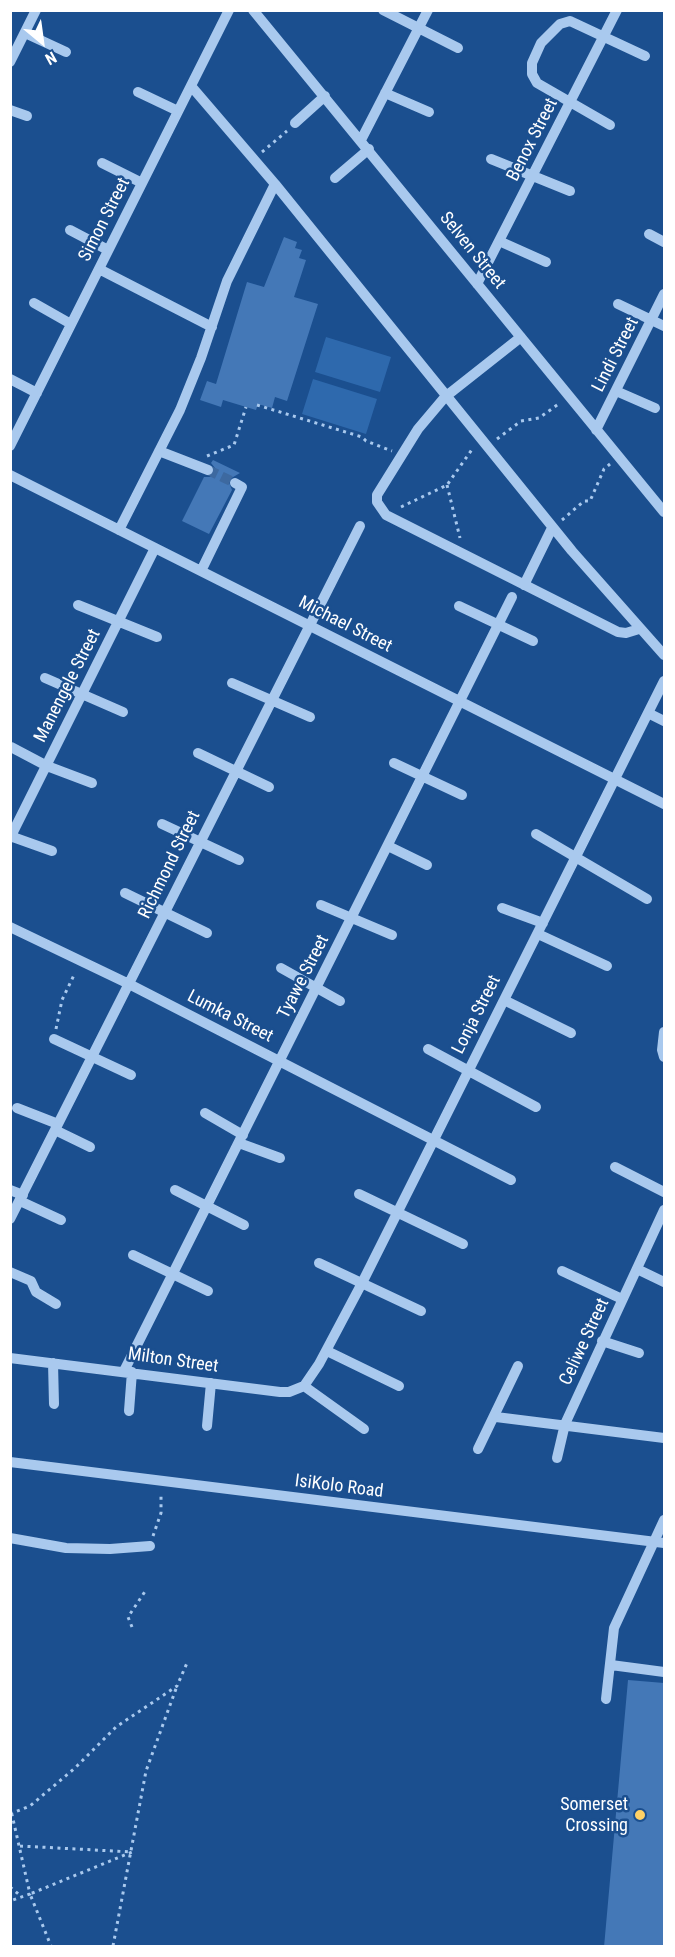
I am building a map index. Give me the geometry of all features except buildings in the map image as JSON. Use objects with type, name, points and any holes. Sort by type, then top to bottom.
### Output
[{"type":"street","points":[[10,62],[36,10]]},
{"type":"street","name":"Simon Street","points":[[10,446],[229,10]]},
{"type":"street","name":"Selven Street","points":[[253,10],[664,512]]},
{"type":"street","points":[[383,10],[458,48]]},
{"type":"street","points":[[335,178],[365,144],[386,93],[428,10]]},
{"type":"street","name":"Benox Street","points":[[477,284],[617,10]]},
{"type":"street","points":[[610,125],[537,83],[532,74],[532,63],[541,43],[565,21],[604,36],[645,56]]},
{"type":"street","points":[[25,33],[66,52]]},
{"type":"street","points":[[191,86],[275,184],[552,528],[664,655]]},
{"type":"street","points":[[138,92],[178,111]]},
{"type":"street","points":[[386,93],[429,112]]},
{"type":"street","points":[[295,123],[325,96]]},
{"type":"street","points":[[10,110],[27,116]]},
{"type":"street","points":[[491,159],[570,191]]},
{"type":"street","points":[[102,163],[142,183]]},
{"type":"street","points":[[119,530],[180,410],[227,281],[275,184]]},
{"type":"street","points":[[70,230],[108,250]]},
{"type":"street","points":[[649,234],[664,242]]},
{"type":"street","points":[[499,242],[546,262]]},
{"type":"street","points":[[99,269],[212,327]]},
{"type":"street","name":"Lindi Street","points":[[596,430],[664,294]]},
{"type":"street","points":[[34,303],[71,324]]},
{"type":"street","points":[[618,304],[664,326]]},
{"type":"street","points":[[521,337],[445,397],[418,429],[377,495],[377,502],[386,515],[618,632],[626,633],[639,628]]},
{"type":"street","points":[[10,379],[37,393]]},
{"type":"street","points":[[616,390],[655,408]]},
{"type":"street","points":[[159,451],[208,470]]},
{"type":"street","name":"Michael Street","points":[[10,475],[664,804]]},
{"type":"street","points":[[201,571],[239,485]]},
{"type":"street","name":"Richmond Street","points":[[10,1219],[360,526]]},
{"type":"street","points":[[524,585],[552,528]]},
{"type":"street","name":"Manengele Street","points":[[11,837],[155,548]]},
{"type":"street","name":"Tyawe Street","points":[[128,1371],[173,1273],[512,597]]},
{"type":"street","points":[[78,605],[157,637]]},
{"type":"street","points":[[459,606],[533,641]]},
{"type":"street","points":[[45,678],[81,696],[123,712]]},
{"type":"street","name":"Lonja Street","points":[[304,1386],[327,1351],[362,1283],[664,681]]},
{"type":"street","points":[[232,683],[310,717]]},
{"type":"street","points":[[648,713],[664,721]]},
{"type":"street","points":[[11,747],[47,766],[92,783]]},
{"type":"street","points":[[198,753],[269,787]]},
{"type":"street","points":[[394,763],[462,795]]},
{"type":"street","points":[[162,824],[239,860]]},
{"type":"street","points":[[536,834],[647,899]]},
{"type":"street","points":[[11,837],[52,851]]},
{"type":"street","points":[[388,846],[427,865]]},
{"type":"street","points":[[125,893],[207,933]]},
{"type":"street","points":[[321,905],[392,935]]},
{"type":"street","points":[[502,908],[543,923]]},
{"type":"street","name":"Lumka Street","points":[[10,927],[129,984],[511,1180]]},
{"type":"street","points":[[538,934],[607,966]]},
{"type":"street","points":[[281,968],[340,1001]]},
{"type":"street","points":[[504,1000],[572,1033]]},
{"type":"street","points":[[664,1032],[662,1050],[664,1057]]},
{"type":"street","points":[[54,1039],[130,1075]]},
{"type":"street","points":[[428,1049],[536,1107]]},
{"type":"street","points":[[17,1108],[57,1127],[90,1147]]},
{"type":"street","points":[[205,1113],[241,1139],[280,1158]]},
{"type":"street","points":[[615,1167],[664,1192]]},
{"type":"street","points":[[10,1190],[61,1220]]},
{"type":"street","points":[[175,1190],[244,1225]]},
{"type":"street","points":[[359,1194],[463,1244]]},
{"type":"street","name":"Celiwe Street","points":[[557,1458],[565,1424],[664,1210]]},
{"type":"street","points":[[132,1255],[207,1291]]},
{"type":"street","points":[[319,1263],[421,1311]]},
{"type":"street","points":[[637,1269],[664,1282]]},
{"type":"street","points":[[562,1271],[622,1299]]},
{"type":"street","points":[[10,1272],[31,1281],[36,1292],[56,1304]]},
{"type":"street","points":[[602,1341],[639,1353]]},
{"type":"street","points":[[327,1351],[399,1386]]},
{"type":"street","name":"Milton Street","points":[[10,1358],[128,1371],[280,1392],[289,1392],[304,1386]]},
{"type":"street","points":[[53,1363],[54,1404]]},
{"type":"street","points":[[478,1449],[496,1417],[518,1366]]},
{"type":"street","points":[[128,1371],[129,1411]]},
{"type":"street","points":[[207,1426],[211,1383]]},
{"type":"street","points":[[304,1386],[364,1429]]},
{"type":"street","points":[[496,1417],[664,1438]]},
{"type":"street","name":"IsiKolo Road","points":[[10,1462],[659,1543]]},
{"type":"street","points":[[606,1699],[614,1628],[659,1543],[664,1520]]},
{"type":"street","points":[[10,1538],[66,1548],[150,1546]]},
{"type":"street","points":[[611,1665],[664,1672]]},
{"type":"path","points":[[254,159],[295,123]]},
{"type":"path","points":[[386,515],[447,485],[483,444],[520,421],[539,418],[569,396]]},
{"type":"path","points":[[257,405],[362,437],[366,441],[402,455]]},
{"type":"path","points":[[191,462],[234,445],[246,407]]},
{"type":"path","points":[[552,528],[584,501],[590,501],[604,469],[618,457]]},
{"type":"path","points":[[447,485],[463,554]]},
{"type":"path","points":[[54,1039],[62,1000],[80,961]]},
{"type":"path","points":[[150,1546],[161,1513],[161,1482]]},
{"type":"path","points":[[132,1627],[128,1617],[146,1590]]},
{"type":"path","points":[[112,1947],[146,1771],[187,1663]]},
{"type":"path","points":[[12,1813],[30,1806],[75,1768],[116,1727],[177,1686]]},
{"type":"path","points":[[10,1806],[30,1894],[51,1947]]},
{"type":"path","points":[[20,1846],[132,1852]]},
{"type":"path","points":[[10,1901],[132,1852]]},
{"type":"path","points":[[10,1887],[22,1897]]},
{"type":"shaded area","points":[[326,337],[391,357],[380,392],[315,372]]},
{"type":"shaded area","points":[[313,379],[377,399],[366,434],[302,414]]},
{"type":"tunnel","points":[[208,470],[235,483]]},
{"type":"place","name":"Somerset Crossing","points":[[640,1815]]}]
